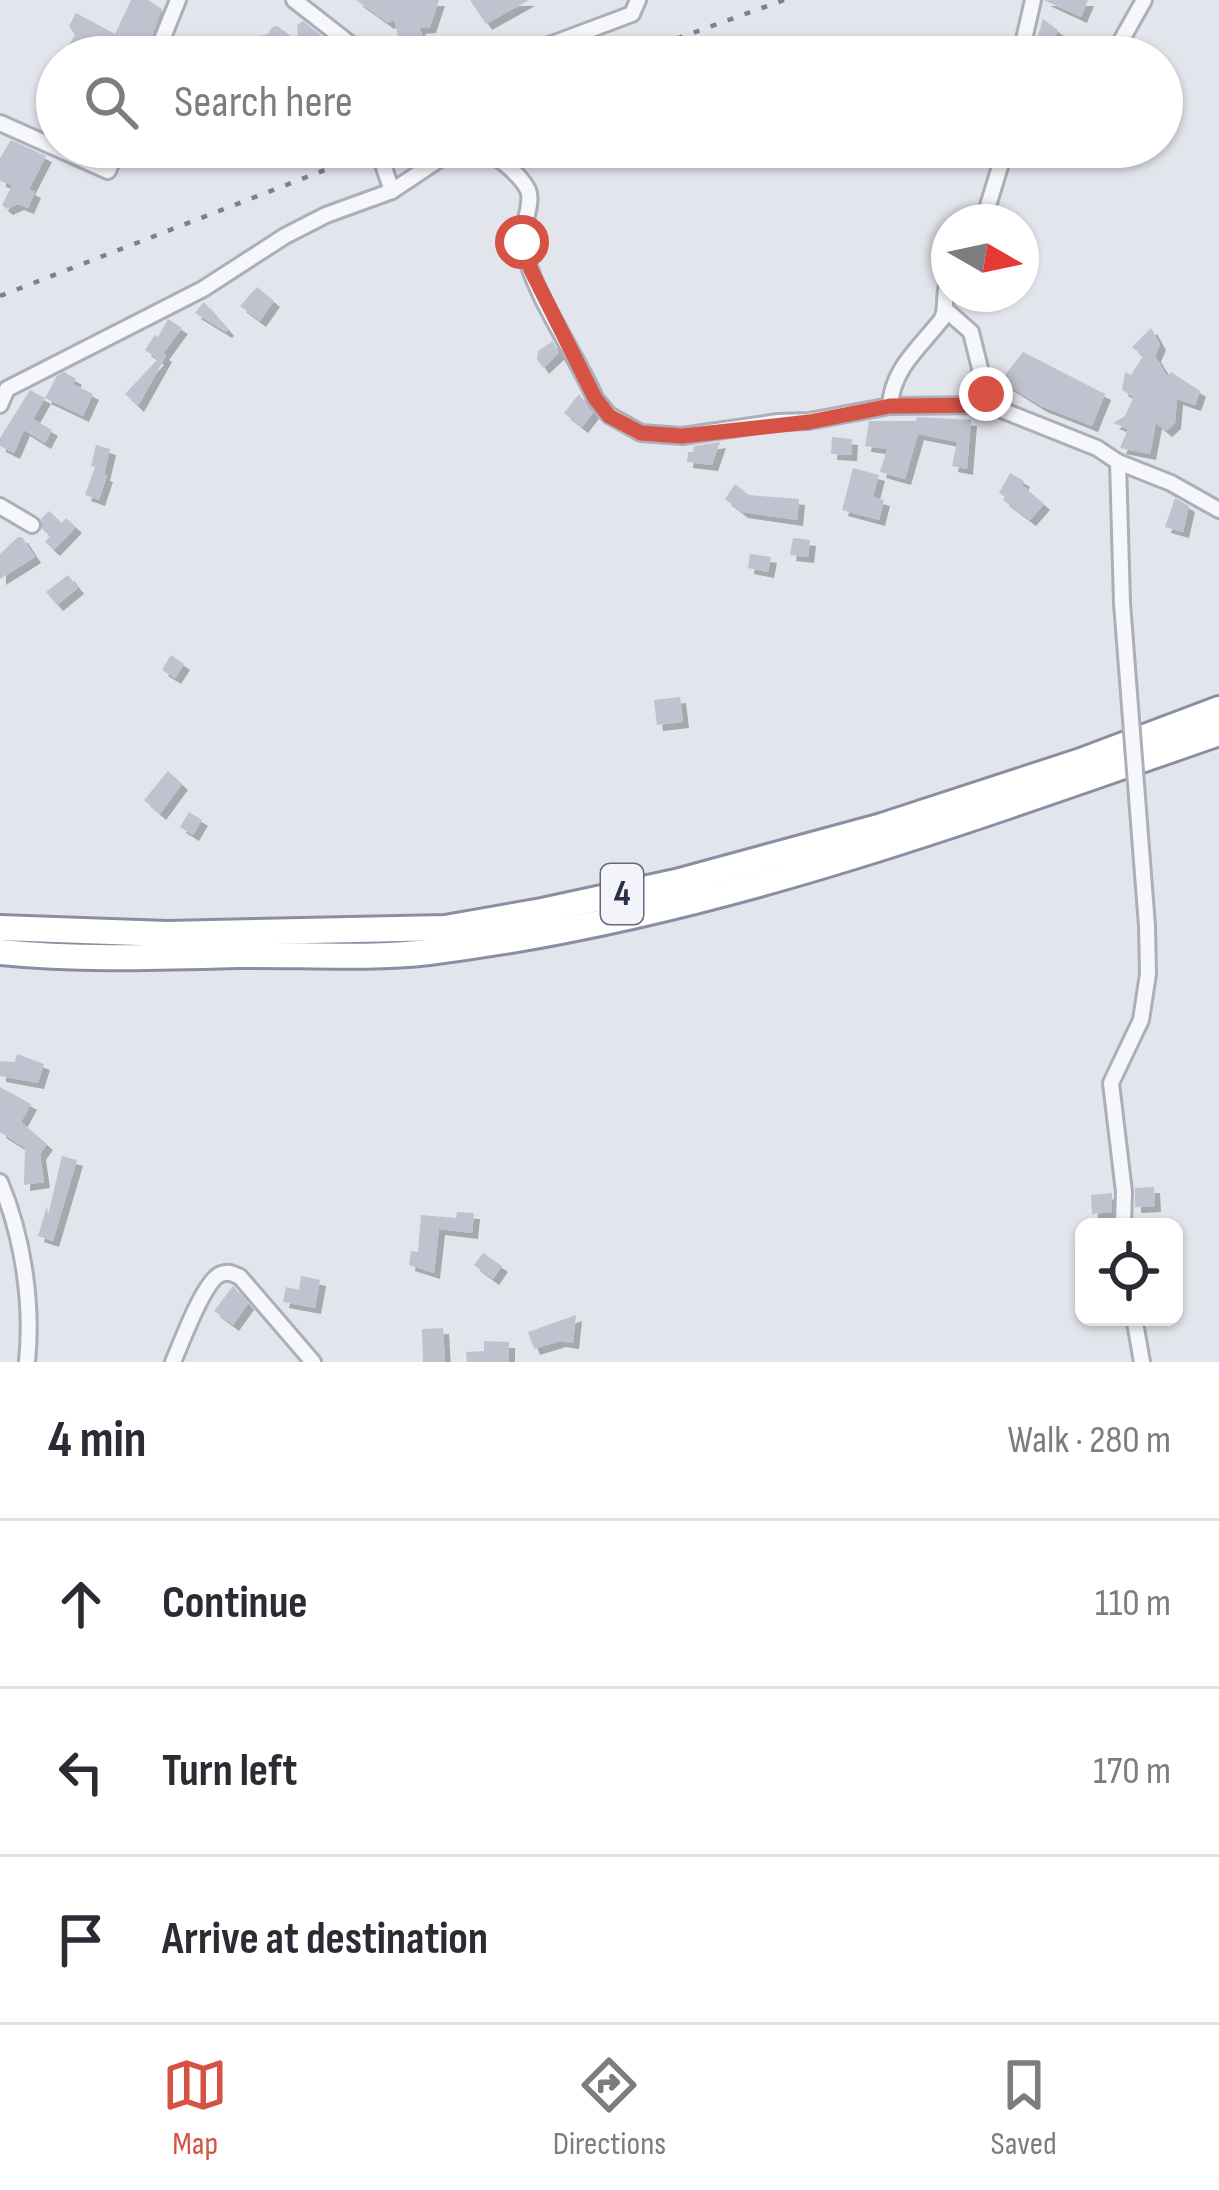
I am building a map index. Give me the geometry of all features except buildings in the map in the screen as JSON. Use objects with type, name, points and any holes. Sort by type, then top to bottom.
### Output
[{"type":"highway","name":"4","points":[[0,928],[167,934],[445,928],[542,911],[676,882],[882,826],[1219,709]]},
{"type":"highway","name":"4","points":[[0,952],[164,957],[422,953],[514,940],[690,904],[872,852],[986,817],[1219,733]]},
{"type":"street","points":[[163,36],[178,0]]},
{"type":"street","points":[[573,36],[632,14],[638,0]]},
{"type":"street","points":[[1025,36],[1033,0]]},
{"type":"street","points":[[1124,36],[1144,0]]},
{"type":"street","points":[[304,3],[342,36]]},
{"type":"street","points":[[0,123],[36,139]]},
{"type":"street","points":[[384,168],[392,191]]},
{"type":"street","points":[[0,405],[3,391],[203,289],[285,236],[392,191],[426,168]]},
{"type":"street","points":[[507,168],[530,196],[522,242],[531,270],[595,398],[609,416],[641,433],[682,436],[809,422],[890,406],[989,405],[1097,448],[1219,510]]},
{"type":"street","points":[[989,204],[1000,168]]},
{"type":"street","points":[[890,406],[892,387],[903,365],[944,312]]},
{"type":"street","points":[[948,312],[970,332],[989,405]]},
{"type":"street","points":[[1118,462],[1122,603],[1148,974],[1141,1020],[1111,1083],[1124,1218]]},
{"type":"street","points":[[0,506],[32,525]]},
{"type":"street","points":[[0,1182],[13,1214],[28,1304],[27,1362]]},
{"type":"street","points":[[173,1362],[209,1286],[227,1273],[240,1277],[313,1362]]},
{"type":"street","points":[[1135,1326],[1142,1362]]},
{"type":"railway","points":[[684,36],[784,0]]},
{"type":"railway","points":[[0,296],[330,168]]},
{"type":"route","points":[[522,242],[531,270],[595,398],[609,416],[641,433],[682,436],[809,422],[890,406],[989,405],[986,394]]}]
